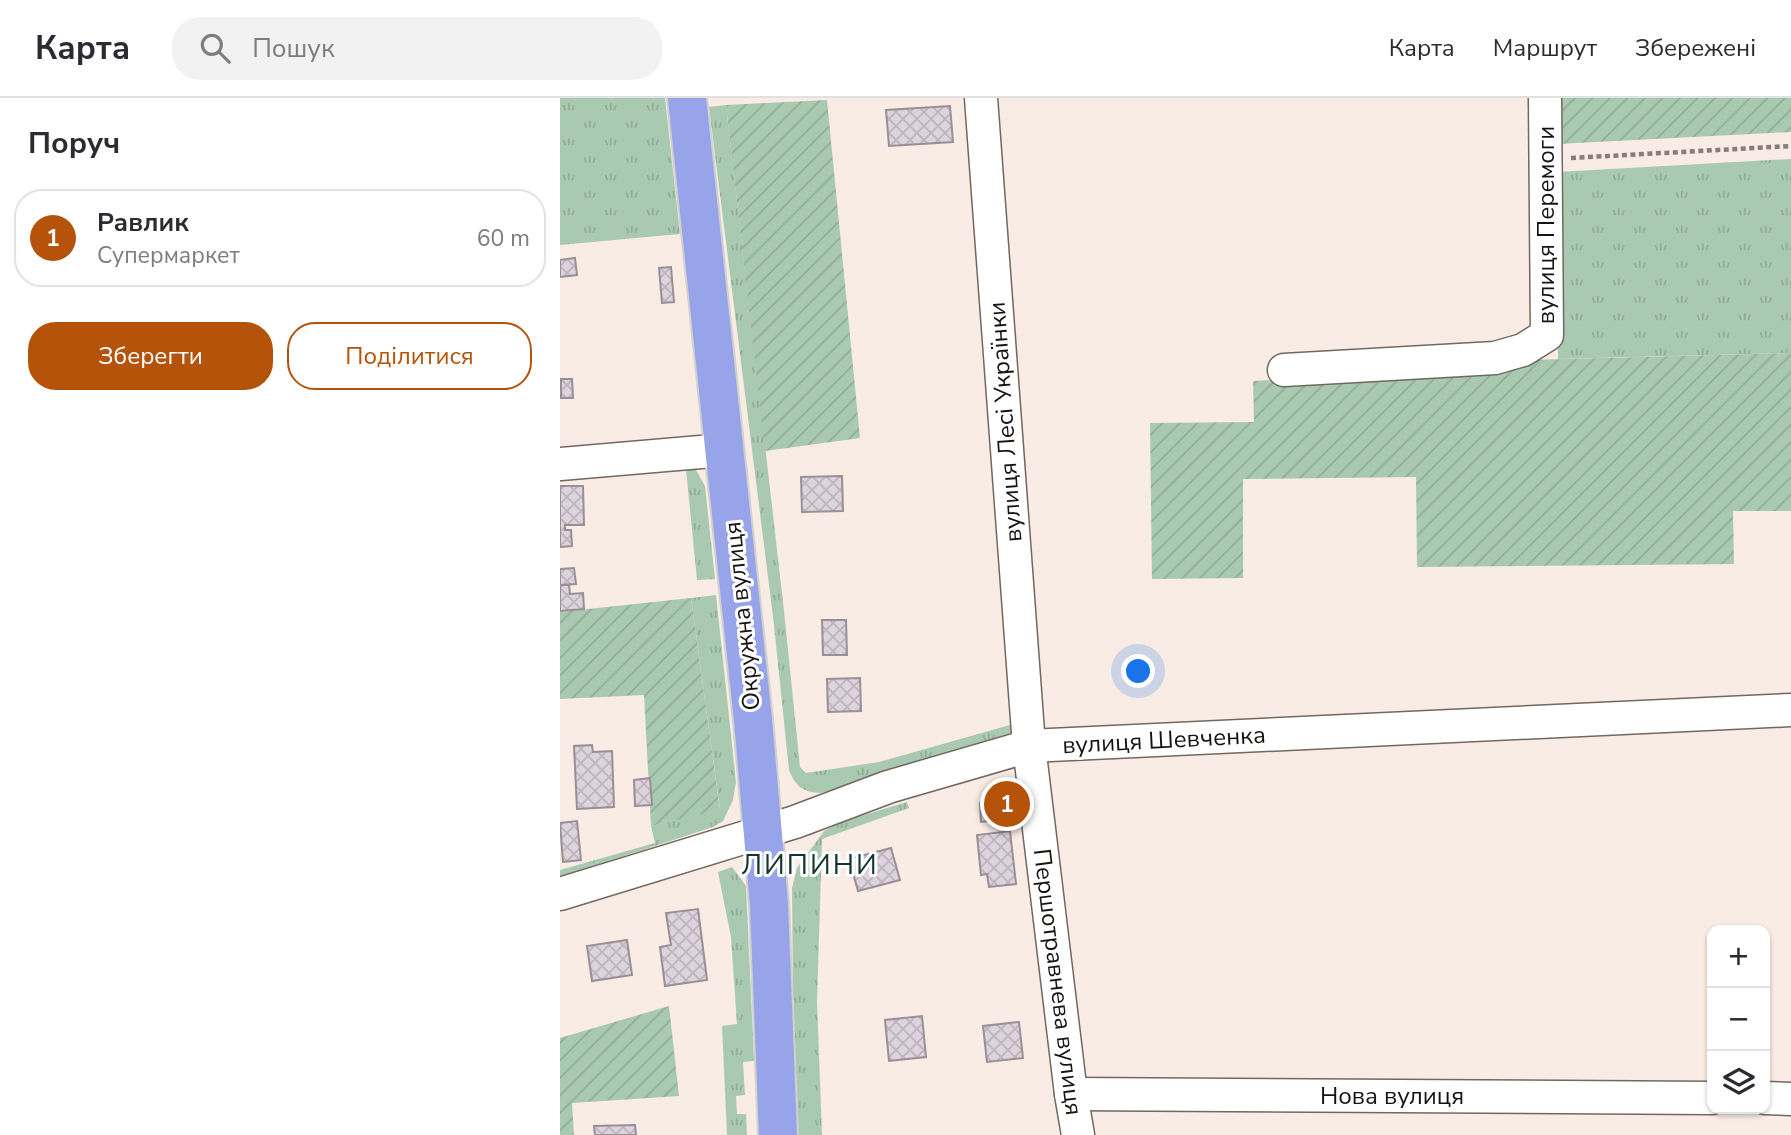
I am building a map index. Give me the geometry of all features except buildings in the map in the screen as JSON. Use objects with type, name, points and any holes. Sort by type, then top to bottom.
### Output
[{"type":"highway","name":"Окружна вулиця","points":[[687,98],[753,720],[769,904],[778,1135]]},
{"type":"street","name":"вулиця Лесі Українки","points":[[981,98],[1029,746]]},
{"type":"street","name":"вулиця Перемоги","points":[[1284,370],[1495,358],[1523,350],[1547,335],[1545,98]]},
{"type":"street","points":[[560,464],[724,450]]},
{"type":"street","name":"вулиця Шевченка","points":[[560,894],[795,822],[888,787],[1029,746],[1791,710]]},
{"type":"street","name":"Першотравнева вулиця","points":[[1029,746],[1078,1135]]},
{"type":"street","name":"Нова вулиця","points":[[1071,1094],[1707,1098]]},
{"type":"street","points":[[1770,1098],[1791,1099]]},
{"type":"path","points":[[1546,159],[1791,146]]},
{"type":"green space","points":[[560,98],[665,98],[680,234],[560,245]]},
{"type":"green space","points":[[1556,98],[1791,98],[1791,132],[1557,144]]},
{"type":"green space","points":[[827,100],[860,438],[765,451],[726,105]]},
{"type":"green space","points":[[726,105],[800,767],[806,773],[879,762],[1017,723],[1010,735],[821,793],[801,788],[789,770],[774,625],[709,107]]},
{"type":"green space","points":[[1791,159],[1791,353],[1558,359],[1557,172]]},
{"type":"green space","points":[[1791,353],[1791,511],[1733,511],[1734,564],[1417,567],[1416,477],[1243,479],[1243,578],[1152,579],[1150,423],[1254,422],[1253,381],[1497,369],[1527,360]]},
{"type":"green space","points":[[695,468],[705,486],[715,579],[697,580],[686,469],[560,480],[560,473]]},
{"type":"green space","points":[[716,595],[736,782],[733,800],[723,821],[713,827],[560,877],[560,870],[655,843],[651,826],[720,809],[691,598]]},
{"type":"green space","points":[[691,598],[720,810],[651,826],[644,695],[560,699],[560,612]]},
{"type":"green space","points":[[907,802],[909,808],[822,839],[817,1002],[822,1135],[798,1135],[792,888],[797,868],[824,831],[844,821]]},
{"type":"green space","points":[[732,867],[746,886],[754,1061],[743,1062],[745,1095],[736,1096],[737,1114],[746,1114],[747,1135],[727,1135],[722,1026],[737,1024],[731,937],[718,872]]},
{"type":"green space","points":[[669,1006],[679,1096],[572,1103],[574,1135],[560,1135],[560,1038]]},
{"type":"place","name":"Равлик","points":[[1007,804]]},
{"type":"district","name":"ЛИПИНИ","points":[[810,864]]}]
